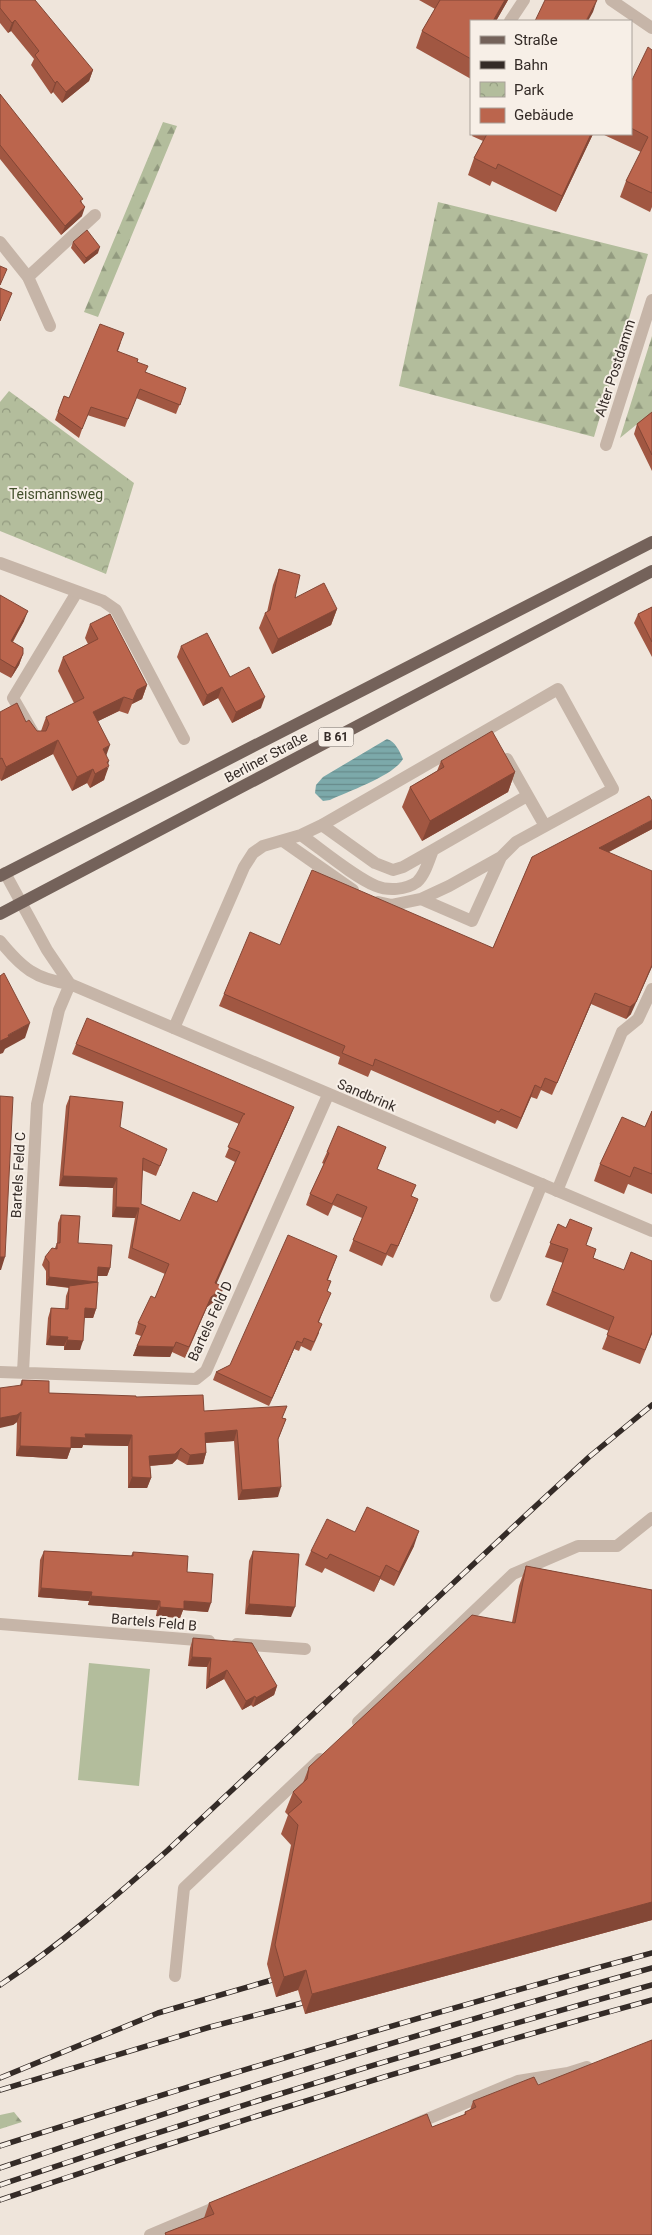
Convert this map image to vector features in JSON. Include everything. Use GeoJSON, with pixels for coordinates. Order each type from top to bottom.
{"type":"FeatureCollection","features":[{"type":"Feature","properties":{"kind":"main road","name":"Berliner Straße"},"geometry":{"type":"LineString","coordinates":[[2,874],[652,542]]}},
{"type":"Feature","properties":{"kind":"main road","name":"Berliner Straße"},"geometry":{"type":"LineString","coordinates":[[0,914],[652,571]]}},
{"type":"Feature","properties":{"kind":"street"},"geometry":{"type":"LineString","coordinates":[[511,20],[524,0]]}},
{"type":"Feature","properties":{"kind":"street"},"geometry":{"type":"LineString","coordinates":[[611,0],[652,28]]}},
{"type":"Feature","properties":{"kind":"street"},"geometry":{"type":"LineString","coordinates":[[28,277],[95,215]]}},
{"type":"Feature","properties":{"kind":"street"},"geometry":{"type":"LineString","coordinates":[[0,242],[28,277],[50,326]]}},
{"type":"Feature","properties":{"kind":"street","name":"Alter Postdamm"},"geometry":{"type":"LineString","coordinates":[[606,445],[652,300]]}},
{"type":"Feature","properties":{"kind":"street"},"geometry":{"type":"LineString","coordinates":[[0,563],[103,601],[116,610],[184,739]]}},
{"type":"Feature","properties":{"kind":"street"},"geometry":{"type":"LineString","coordinates":[[36,738],[13,698],[77,592]]}},
{"type":"Feature","properties":{"kind":"street"},"geometry":{"type":"LineString","coordinates":[[174,1028],[244,867],[253,853],[258,850],[283,841],[301,836],[494,737],[558,689],[613,789],[516,842],[501,857],[422,899],[392,905],[375,902],[344,886],[283,841]]}},
{"type":"Feature","properties":{"kind":"street"},"geometry":{"type":"LineString","coordinates":[[494,737],[545,826]]}},
{"type":"Feature","properties":{"kind":"street"},"geometry":{"type":"LineString","coordinates":[[322,825],[384,868],[393,870],[433,850],[527,796]]}},
{"type":"Feature","properties":{"kind":"street"},"geometry":{"type":"LineString","coordinates":[[301,836],[365,880],[386,888],[406,887],[417,882],[433,850]]}},
{"type":"Feature","properties":{"kind":"street"},"geometry":{"type":"LineString","coordinates":[[422,899],[472,921],[501,857]]}},
{"type":"Feature","properties":{"kind":"street"},"geometry":{"type":"LineString","coordinates":[[2,874],[47,950],[70,984]]}},
{"type":"Feature","properties":{"kind":"street","name":"Sandbrink"},"geometry":{"type":"LineString","coordinates":[[0,941],[20,965],[48,981],[70,984],[652,1231]]}},
{"type":"Feature","properties":{"kind":"street","name":"Bartels Feld C"},"geometry":{"type":"LineString","coordinates":[[22,1372],[37,1104],[59,1010],[70,984]]}},
{"type":"Feature","properties":{"kind":"street"},"geometry":{"type":"LineString","coordinates":[[557,1191],[622,1032],[638,1019],[652,989]]}},
{"type":"Feature","properties":{"kind":"street","name":"Bartels Feld D"},"geometry":{"type":"LineString","coordinates":[[0,1372],[196,1379],[206,1371],[328,1095]]}},
{"type":"Feature","properties":{"kind":"street"},"geometry":{"type":"LineString","coordinates":[[496,1296],[542,1184]]}},
{"type":"Feature","properties":{"kind":"street"},"geometry":{"type":"LineString","coordinates":[[348,1731],[512,1574],[578,1546],[617,1546],[652,1518]]}},
{"type":"Feature","properties":{"kind":"street","name":"Bartels Feld B"},"geometry":{"type":"LineString","coordinates":[[0,1624],[305,1650]]}},
{"type":"Feature","properties":{"kind":"street"},"geometry":{"type":"LineString","coordinates":[[175,1976],[184,1888],[327,1751]]}},
{"type":"Feature","properties":{"kind":"street"},"geometry":{"type":"LineString","coordinates":[[401,2130],[518,2082],[568,2073],[596,2065]]}},
{"type":"Feature","properties":{"kind":"street"},"geometry":{"type":"LineString","coordinates":[[150,2235],[230,2201]]}},
{"type":"Feature","properties":{"kind":"green space"},"geometry":{"type":"Polygon","coordinates":[[[163,122],[177,126],[98,317],[84,312],[163,122]]]}},
{"type":"Feature","properties":{"kind":"green space"},"geometry":{"type":"Polygon","coordinates":[[[438,202],[648,254],[594,437],[399,386],[438,202]]]}},
{"type":"Feature","properties":{"kind":"green space"},"geometry":{"type":"Polygon","coordinates":[[[652,336],[652,412],[620,438],[652,336]]]}},
{"type":"Feature","properties":{"kind":"green space","name":"Teismannsweg"},"geometry":{"type":"Polygon","coordinates":[[[9,391],[134,483],[106,574],[0,531],[0,402],[9,391]]]}},
{"type":"Feature","properties":{"kind":"green space"},"geometry":{"type":"Polygon","coordinates":[[[89,1663],[150,1669],[139,1786],[78,1780],[89,1663]]]}},
{"type":"Feature","properties":{"kind":"green space"},"geometry":{"type":"Polygon","coordinates":[[[14,2112],[22,2122],[0,2129],[0,2115],[14,2112]]]}},
{"type":"Feature","properties":{"kind":"water"},"geometry":{"type":"Polygon","coordinates":[[[387,739],[395,744],[403,759],[390,771],[330,800],[323,801],[315,793],[316,785],[323,777],[387,739]]]}},
{"type":"Feature","properties":{"kind":"building"},"geometry":{"type":"Polygon","coordinates":[[[0,0],[35,0],[93,70],[66,92],[57,81],[55,83],[35,55],[39,51],[15,20],[12,23],[0,8],[0,0]]]}},
{"type":"Feature","properties":{"kind":"building"},"geometry":{"type":"Polygon","coordinates":[[[440,0],[505,0],[494,20],[470,20],[470,58],[422,31],[440,0]]]}},
{"type":"Feature","properties":{"kind":"building"},"geometry":{"type":"Polygon","coordinates":[[[545,0],[597,0],[587,20],[535,20],[545,0]]]}},
{"type":"Feature","properties":{"kind":"building"},"geometry":{"type":"Polygon","coordinates":[[[648,47],[652,50],[652,193],[626,181],[648,137],[632,129],[632,80],[648,47]]]}},
{"type":"Feature","properties":{"kind":"building"},"geometry":{"type":"Polygon","coordinates":[[[0,94],[83,199],[80,201],[85,207],[65,226],[0,145],[0,94]]]}},
{"type":"Feature","properties":{"kind":"building"},"geometry":{"type":"Polygon","coordinates":[[[486,135],[591,135],[562,196],[498,164],[496,169],[474,158],[486,135]]]}},
{"type":"Feature","properties":{"kind":"building"},"geometry":{"type":"Polygon","coordinates":[[[87,230],[100,247],[86,258],[73,242],[87,230]]]}},
{"type":"Feature","properties":{"kind":"building"},"geometry":{"type":"Polygon","coordinates":[[[0,266],[7,269],[0,285],[0,266]]]}},
{"type":"Feature","properties":{"kind":"building"},"geometry":{"type":"Polygon","coordinates":[[[0,288],[12,293],[0,321],[0,288]]]}},
{"type":"Feature","properties":{"kind":"building"},"geometry":{"type":"Polygon","coordinates":[[[100,324],[124,333],[117,351],[138,359],[137,362],[148,366],[145,372],[186,388],[180,405],[140,389],[128,419],[91,407],[82,429],[58,412],[64,396],[69,398],[100,324]]]}},
{"type":"Feature","properties":{"kind":"building"},"geometry":{"type":"Polygon","coordinates":[[[652,412],[652,455],[637,424],[652,412]]]}},
{"type":"Feature","properties":{"kind":"building"},"geometry":{"type":"Polygon","coordinates":[[[279,569],[300,575],[295,598],[324,583],[337,609],[278,639],[265,613],[270,610],[279,569]]]}},
{"type":"Feature","properties":{"kind":"building"},"geometry":{"type":"Polygon","coordinates":[[[0,595],[28,611],[11,641],[23,648],[23,654],[15,668],[0,659],[0,595]]]}},
{"type":"Feature","properties":{"kind":"building"},"geometry":{"type":"Polygon","coordinates":[[[652,607],[652,642],[638,614],[652,607]]]}},
{"type":"Feature","properties":{"kind":"building"},"geometry":{"type":"Polygon","coordinates":[[[110,614],[147,685],[137,690],[133,700],[124,697],[93,712],[110,745],[103,749],[109,761],[107,762],[109,766],[95,774],[93,769],[77,777],[58,740],[6,767],[2,758],[0,759],[0,712],[17,703],[26,722],[29,720],[37,731],[46,731],[49,724],[46,717],[84,698],[63,657],[98,639],[90,624],[110,614]]]}},
{"type":"Feature","properties":{"kind":"building"},"geometry":{"type":"Polygon","coordinates":[[[207,633],[230,677],[249,667],[265,697],[236,712],[222,687],[207,695],[181,646],[207,633]]]}},
{"type":"Feature","properties":{"kind":"building"},"geometry":{"type":"Polygon","coordinates":[[[492,731],[515,772],[430,821],[410,787],[444,767],[441,761],[492,731]]]}},
{"type":"Feature","properties":{"kind":"building"},"geometry":{"type":"Polygon","coordinates":[[[649,796],[652,801],[652,820],[599,848],[652,871],[652,965],[636,1002],[630,1007],[595,993],[557,1083],[545,1078],[541,1088],[535,1085],[521,1118],[501,1109],[499,1112],[375,1059],[373,1066],[342,1053],[345,1046],[224,994],[250,932],[280,945],[312,870],[493,948],[532,857],[649,796]]]}},
{"type":"Feature","properties":{"kind":"building"},"geometry":{"type":"Polygon","coordinates":[[[4,973],[30,1023],[0,1041],[0,976],[4,973]]]}},
{"type":"Feature","properties":{"kind":"building"},"geometry":{"type":"Polygon","coordinates":[[[87,1018],[294,1107],[215,1283],[224,1287],[211,1297],[189,1347],[176,1342],[174,1347],[137,1346],[146,1326],[138,1323],[151,1296],[155,1298],[169,1264],[132,1248],[139,1208],[116,1207],[117,1178],[63,1176],[70,1096],[123,1102],[120,1127],[167,1149],[160,1166],[143,1158],[141,1204],[180,1221],[193,1192],[217,1202],[240,1152],[228,1147],[245,1114],[76,1044],[87,1018]]]}},
{"type":"Feature","properties":{"kind":"building"},"geometry":{"type":"Polygon","coordinates":[[[0,1096],[13,1097],[5,1257],[0,1257],[0,1096]]]}},
{"type":"Feature","properties":{"kind":"building"},"geometry":{"type":"Polygon","coordinates":[[[652,1111],[652,1174],[634,1167],[630,1177],[600,1164],[622,1117],[645,1127],[652,1111]]]}},
{"type":"Feature","properties":{"kind":"building"},"geometry":{"type":"Polygon","coordinates":[[[338,1126],[386,1147],[377,1169],[416,1185],[411,1196],[418,1199],[398,1246],[391,1244],[386,1254],[353,1240],[367,1207],[337,1194],[332,1204],[310,1194],[329,1153],[327,1152],[338,1126]]]}},
{"type":"Feature","properties":{"kind":"building"},"geometry":{"type":"Polygon","coordinates":[[[61,1215],[80,1216],[78,1243],[112,1245],[110,1268],[98,1267],[97,1282],[49,1277],[49,1262],[45,1257],[52,1248],[57,1249],[57,1243],[60,1243],[61,1215]]]}},
{"type":"Feature","properties":{"kind":"building"},"geometry":{"type":"Polygon","coordinates":[[[570,1219],[592,1228],[586,1245],[596,1249],[593,1258],[624,1270],[631,1252],[652,1261],[652,1332],[645,1350],[607,1335],[614,1317],[552,1291],[568,1249],[550,1243],[558,1224],[566,1228],[570,1219]]]}},
{"type":"Feature","properties":{"kind":"building"},"geometry":{"type":"Polygon","coordinates":[[[288,1235],[337,1256],[327,1280],[331,1281],[327,1291],[331,1293],[318,1322],[322,1324],[314,1342],[304,1338],[302,1343],[297,1341],[272,1398],[216,1372],[230,1365],[288,1235]]]}},
{"type":"Feature","properties":{"kind":"building"},"geometry":{"type":"Polygon","coordinates":[[[98,1282],[96,1309],[85,1308],[83,1341],[67,1340],[68,1337],[50,1336],[51,1308],[68,1309],[69,1286],[98,1282]]]}},
{"type":"Feature","properties":{"kind":"building"},"geometry":{"type":"Polygon","coordinates":[[[22,1380],[49,1381],[49,1393],[136,1397],[203,1395],[204,1411],[287,1406],[282,1418],[286,1419],[278,1439],[281,1487],[242,1490],[237,1430],[205,1433],[206,1453],[190,1455],[181,1448],[175,1454],[149,1456],[151,1478],[132,1477],[132,1435],[85,1434],[86,1438],[71,1437],[71,1448],[20,1446],[21,1412],[17,1415],[0,1418],[0,1388],[22,1385],[22,1380]]]}},
{"type":"Feature","properties":{"kind":"building"},"geometry":{"type":"Polygon","coordinates":[[[367,1507],[419,1531],[399,1572],[386,1565],[380,1577],[330,1554],[327,1559],[311,1551],[327,1519],[355,1532],[367,1507]]]}},
{"type":"Feature","properties":{"kind":"building"},"geometry":{"type":"Polygon","coordinates":[[[44,1551],[133,1556],[133,1552],[188,1556],[187,1572],[213,1574],[211,1603],[184,1601],[184,1609],[160,1607],[160,1601],[91,1596],[92,1592],[41,1588],[44,1551]]]}},
{"type":"Feature","properties":{"kind":"building"},"geometry":{"type":"Polygon","coordinates":[[[253,1551],[299,1554],[295,1607],[249,1604],[253,1551]]]}},
{"type":"Feature","properties":{"kind":"building"},"geometry":{"type":"Polygon","coordinates":[[[526,1566],[652,1590],[652,1902],[312,1994],[306,1970],[284,1977],[275,1945],[298,1825],[288,1814],[302,1802],[293,1792],[307,1779],[309,1767],[472,1615],[515,1623],[526,1566]]]}},
{"type":"Feature","properties":{"kind":"building"},"geometry":{"type":"Polygon","coordinates":[[[193,1638],[252,1643],[277,1686],[256,1698],[255,1696],[246,1701],[227,1670],[209,1680],[211,1658],[192,1657],[193,1638]]]}},
{"type":"Feature","properties":{"kind":"building"},"geometry":{"type":"Polygon","coordinates":[[[652,2040],[652,2234],[650,2235],[166,2235],[165,2233],[214,2214],[209,2203],[427,2114],[432,2127],[466,2114],[465,2112],[476,2107],[473,2101],[534,2077],[538,2085],[652,2040]]]}},
{"type":"Feature","properties":{"kind":"railway"},"geometry":{"type":"LineString","coordinates":[[0,1985],[65,1937],[168,1850],[589,1457],[652,1405]]}},
{"type":"Feature","properties":{"kind":"railway"},"geometry":{"type":"LineString","coordinates":[[0,2146],[325,2046],[488,1998],[652,1953]]}},
{"type":"Feature","properties":{"kind":"railway"},"geometry":{"type":"LineString","coordinates":[[0,2168],[325,2064],[652,1968]]}},
{"type":"Feature","properties":{"kind":"railway"},"geometry":{"type":"LineString","coordinates":[[0,2078],[158,2013],[272,1980]]}},
{"type":"Feature","properties":{"kind":"railway"},"geometry":{"type":"LineString","coordinates":[[0,2185],[324,2080],[652,1985]]}},
{"type":"Feature","properties":{"kind":"railway"},"geometry":{"type":"LineString","coordinates":[[0,2200],[324,2095],[652,2000]]}},
{"type":"Feature","properties":{"kind":"railway"},"geometry":{"type":"LineString","coordinates":[[0,2090],[210,2027],[302,2003]]}}]}
